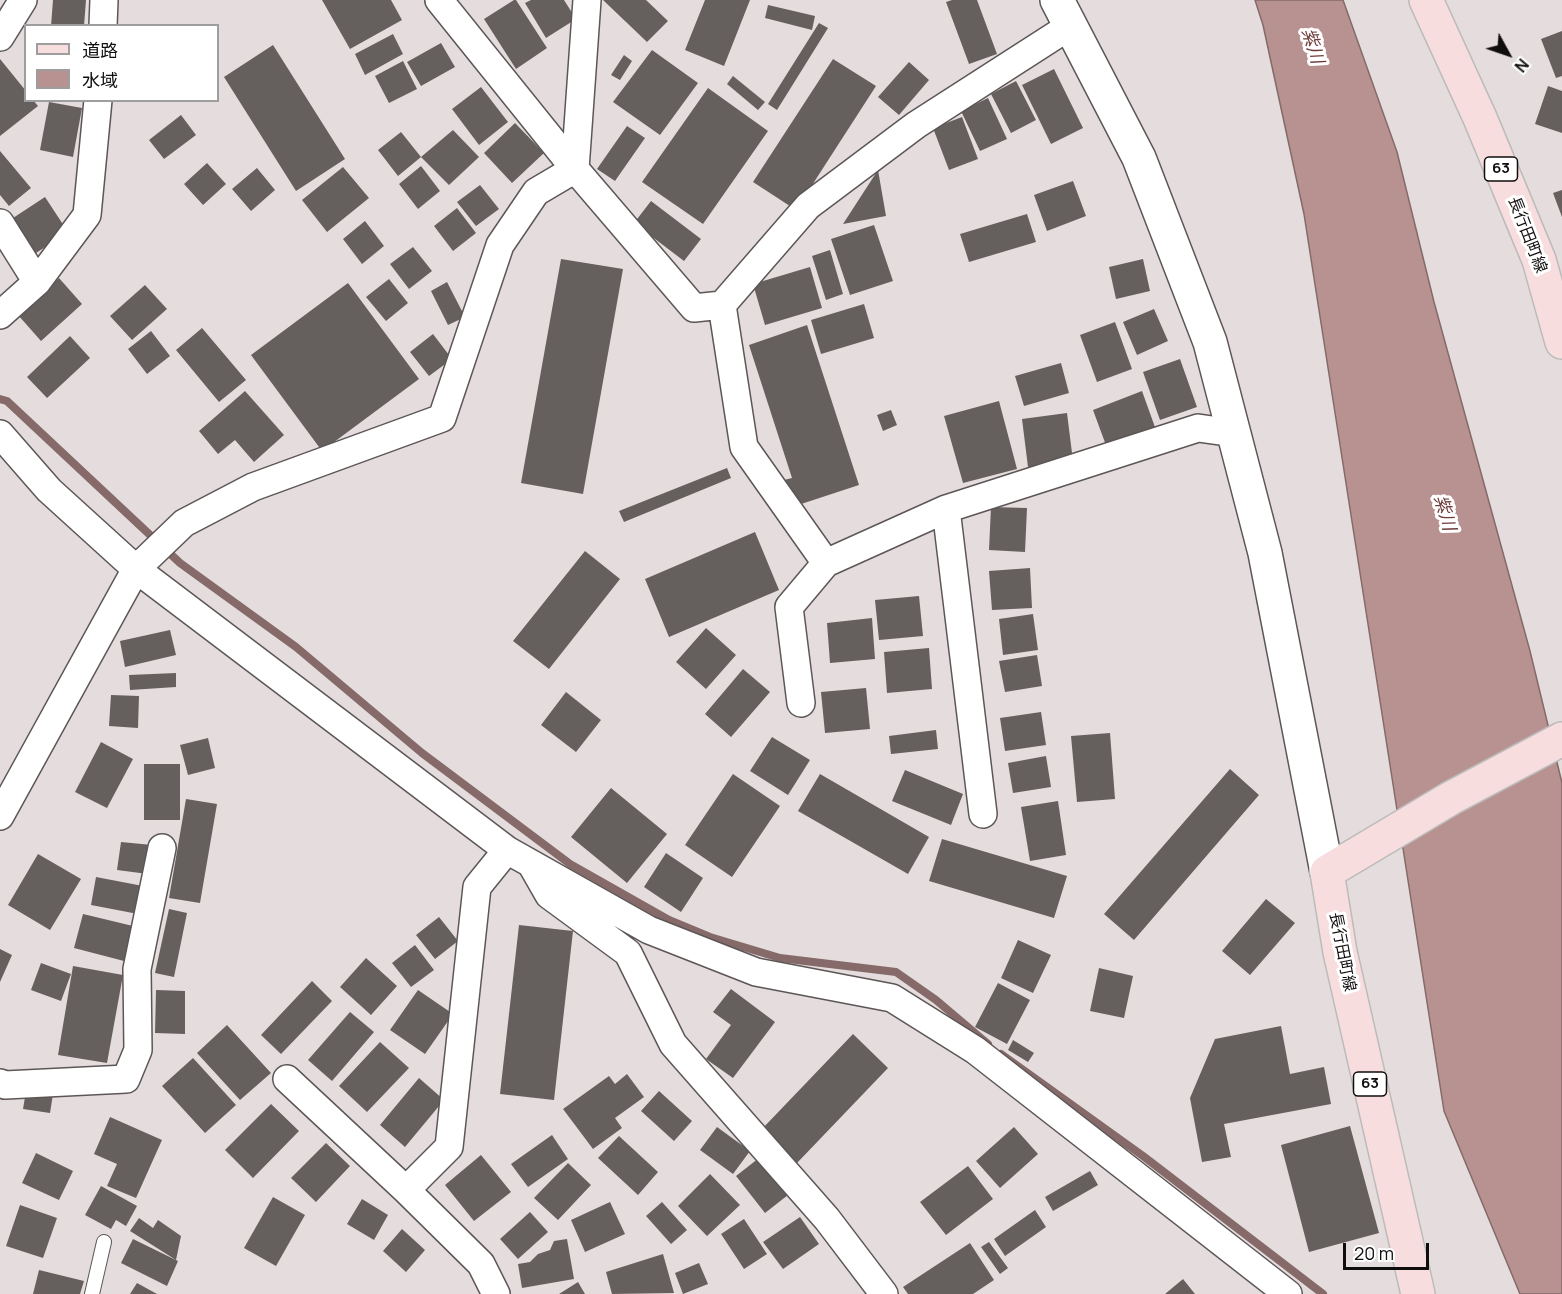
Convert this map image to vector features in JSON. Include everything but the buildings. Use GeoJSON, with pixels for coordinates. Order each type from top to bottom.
{"type":"FeatureCollection","features":[{"type":"Feature","properties":{"kind":"main road","name":"長行田町線"},"geometry":{"type":"LineString","coordinates":[[1426,0],[1480,118],[1539,260],[1562,342]]}},
{"type":"Feature","properties":{"kind":"main road"},"geometry":{"type":"LineString","coordinates":[[1340,864],[1451,798],[1562,739]]}},
{"type":"Feature","properties":{"kind":"main road","name":"長行田町線"},"geometry":{"type":"LineString","coordinates":[[1340,864],[1341,952],[1418,1294]]}},
{"type":"Feature","properties":{"kind":"street"},"geometry":{"type":"LineString","coordinates":[[0,37],[23,0]]}},
{"type":"Feature","properties":{"kind":"street"},"geometry":{"type":"LineString","coordinates":[[103,24],[104,0]]}},
{"type":"Feature","properties":{"kind":"street"},"geometry":{"type":"LineString","coordinates":[[439,0],[575,169],[694,308],[722,305],[808,206],[1063,13],[1139,158],[1210,342],[1265,554],[1340,864]]}},
{"type":"Feature","properties":{"kind":"street"},"geometry":{"type":"LineString","coordinates":[[575,169],[587,0]]}},
{"type":"Feature","properties":{"kind":"street"},"geometry":{"type":"LineString","coordinates":[[0,315],[36,282],[87,215],[98,102]]}},
{"type":"Feature","properties":{"kind":"street"},"geometry":{"type":"LineString","coordinates":[[0,816],[136,569],[184,524],[253,487],[442,418],[501,245],[536,192],[575,169]]}},
{"type":"Feature","properties":{"kind":"street"},"geometry":{"type":"LineString","coordinates":[[0,223],[36,282]]}},
{"type":"Feature","properties":{"kind":"street"},"geometry":{"type":"LineString","coordinates":[[722,305],[744,447],[826,563]]}},
{"type":"Feature","properties":{"kind":"street"},"geometry":{"type":"LineString","coordinates":[[801,703],[789,607],[826,563],[946,509],[1198,428],[1234,434]]}},
{"type":"Feature","properties":{"kind":"street"},"geometry":{"type":"LineString","coordinates":[[0,434],[49,490],[136,569],[507,850],[649,930],[756,972],[892,998],[975,1050],[1288,1294]]}},
{"type":"Feature","properties":{"kind":"street"},"geometry":{"type":"LineString","coordinates":[[946,509],[982,814]]}},
{"type":"Feature","properties":{"kind":"street"},"geometry":{"type":"LineString","coordinates":[[0,1083],[5,1085],[126,1079],[138,1050],[137,969],[162,848]]}},
{"type":"Feature","properties":{"kind":"street"},"geometry":{"type":"LineString","coordinates":[[406,1190],[449,1147],[477,887],[507,850]]}},
{"type":"Feature","properties":{"kind":"street"},"geometry":{"type":"LineString","coordinates":[[531,864],[549,895],[628,953],[673,1044],[827,1219],[884,1294]]}},
{"type":"Feature","properties":{"kind":"street"},"geometry":{"type":"LineString","coordinates":[[286,1079],[406,1190],[481,1264],[496,1294]]}},
{"type":"Feature","properties":{"kind":"lane"},"geometry":{"type":"LineString","coordinates":[[92,1294],[104,1242]]}},
{"type":"Feature","properties":{"kind":"water","name":"紫川"},"geometry":{"type":"Polygon","coordinates":[[[1255,0],[1343,0],[1397,152],[1434,302],[1530,651],[1562,783],[1562,1294],[1520,1294],[1444,1111],[1304,214],[1263,25],[1255,0]]]}},
{"type":"Feature","properties":{"kind":"waterway"},"geometry":{"type":"LineString","coordinates":[[0,399],[7,401],[180,563],[296,647],[422,753],[570,864],[669,920],[710,937],[780,958],[896,972],[936,1000],[988,1044]]}},
{"type":"Feature","properties":{"kind":"waterway"},"geometry":{"type":"LineString","coordinates":[[1001,1054],[1143,1156],[1323,1294]]}}]}
